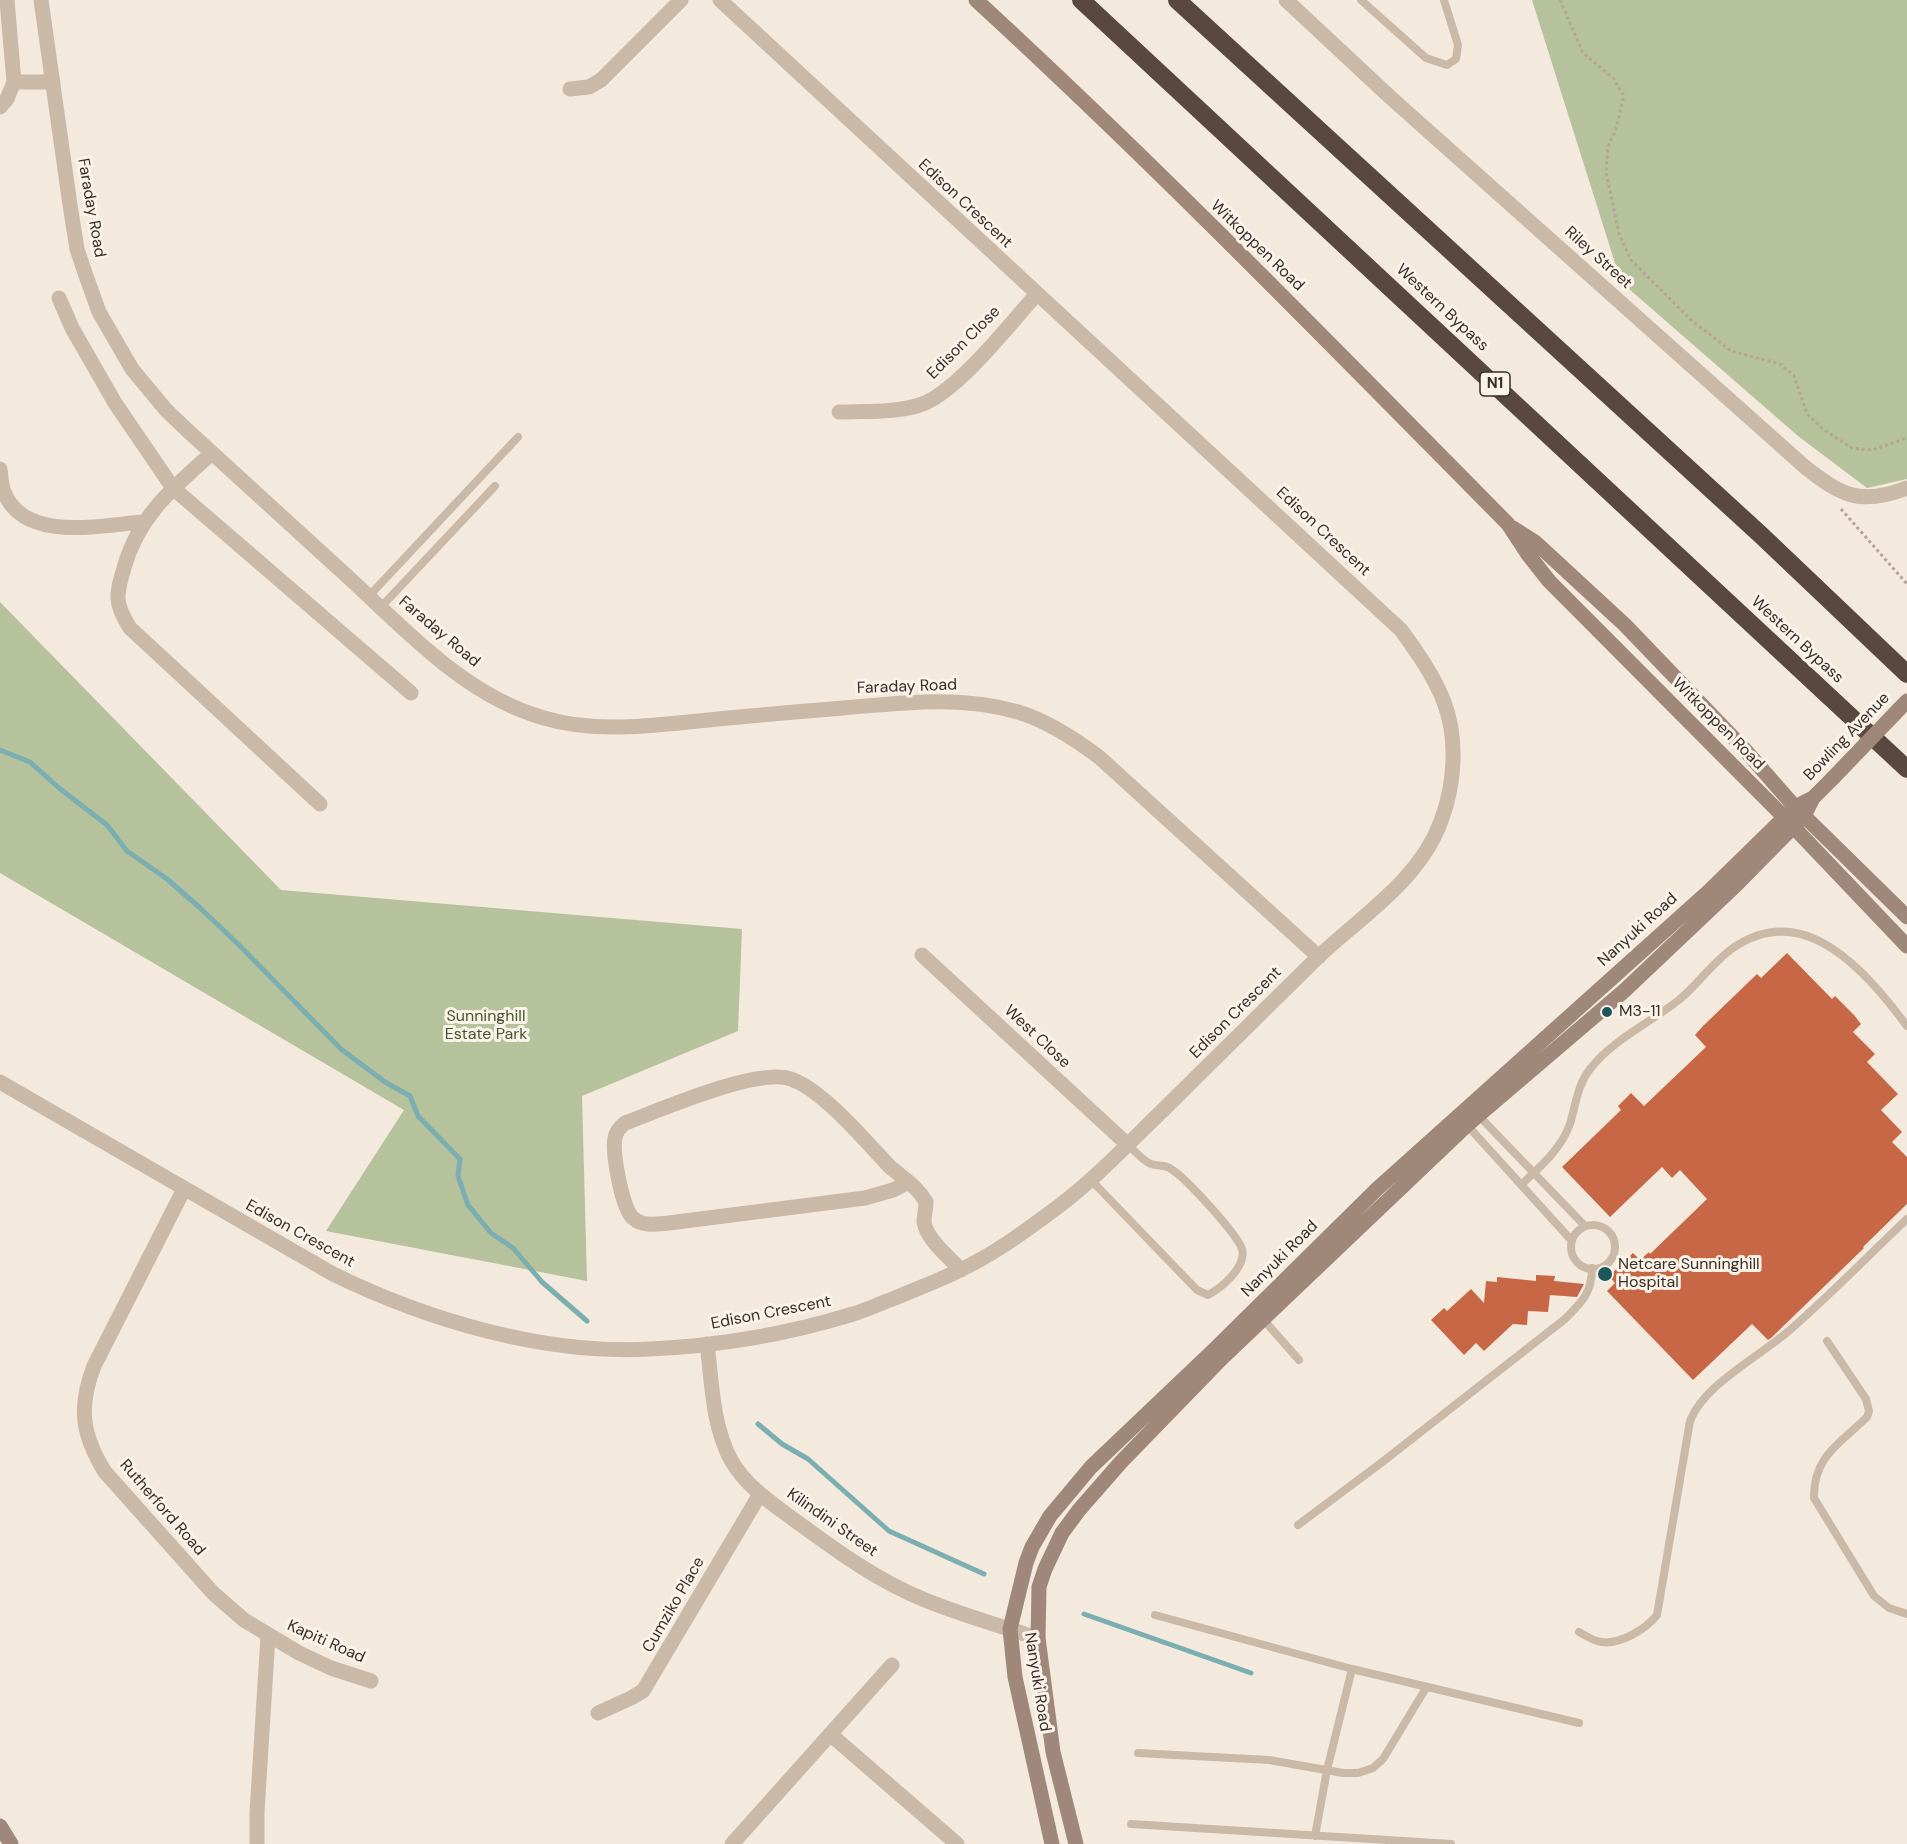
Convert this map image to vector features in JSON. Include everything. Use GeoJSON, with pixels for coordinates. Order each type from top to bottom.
{"type":"FeatureCollection","features":[{"type":"Feature","properties":{"kind":"highway","name":"Western Bypass"},"geometry":{"type":"LineString","coordinates":[[1081,0],[1907,769]]}},
{"type":"Feature","properties":{"kind":"highway"},"geometry":{"type":"LineString","coordinates":[[1177,0],[1762,536],[1907,674]]}},
{"type":"Feature","properties":{"kind":"main road","name":"Witkoppen Road"},"geometry":{"type":"LineString","coordinates":[[976,0],[1038,57],[1283,296],[1508,524],[1549,581],[1794,817],[1907,917]]}},
{"type":"Feature","properties":{"kind":"main road","name":"Witkoppen Road"},"geometry":{"type":"LineString","coordinates":[[1508,524],[1535,542],[1625,625],[1745,750],[1794,817],[1907,946]]}},
{"type":"Feature","properties":{"kind":"main road","name":"Bowling Avenue"},"geometry":{"type":"LineString","coordinates":[[1794,817],[1907,701]]}},
{"type":"Feature","properties":{"kind":"main road","name":"Nanyuki Road"},"geometry":{"type":"LineString","coordinates":[[1052,1844],[1015,1677],[1010,1629],[1032,1547],[1063,1498],[1092,1467],[1260,1315],[1468,1115],[1624,991],[1737,884],[1794,817]]}},
{"type":"Feature","properties":{"kind":"main road","name":"Nanyuki Road"},"geometry":{"type":"LineString","coordinates":[[1076,1844],[1053,1752],[1038,1638],[1039,1587],[1054,1549],[1074,1518],[1144,1437],[1222,1358],[1260,1315]]}},
{"type":"Feature","properties":{"kind":"main road"},"geometry":{"type":"LineString","coordinates":[[0,1826],[11,1844]]}},
{"type":"Feature","properties":{"kind":"street"},"geometry":{"type":"LineString","coordinates":[[0,107],[7,99],[14,82],[7,0]]}},
{"type":"Feature","properties":{"kind":"street","name":"Faraday Road"},"geometry":{"type":"LineString","coordinates":[[41,0],[77,249],[99,312],[132,369],[166,410],[462,678],[515,707],[542,718],[588,726],[655,725],[905,703],[984,704],[1020,713],[1075,740],[1099,757],[1319,957]]}},
{"type":"Feature","properties":{"kind":"street"},"geometry":{"type":"LineString","coordinates":[[570,89],[589,87],[601,80],[681,0]]}},
{"type":"Feature","properties":{"kind":"street","name":"Edison Crescent"},"geometry":{"type":"LineString","coordinates":[[0,1082],[333,1274],[364,1289],[433,1316],[531,1340],[578,1346],[647,1350],[707,1344],[803,1328],[857,1313],[960,1270],[1000,1248],[1059,1207],[1128,1145],[1319,957],[1378,904],[1414,868],[1432,842],[1449,792],[1454,760],[1445,703],[1419,654],[1395,624],[1036,295],[720,0]]}},
{"type":"Feature","properties":{"kind":"street","name":"Riley Street"},"geometry":{"type":"LineString","coordinates":[[1286,0],[1390,97],[1805,467],[1833,487],[1863,498],[1878,497],[1907,488]]}},
{"type":"Feature","properties":{"kind":"street"},"geometry":{"type":"LineString","coordinates":[[14,82],[53,82]]}},
{"type":"Feature","properties":{"kind":"street","name":"Edison Close"},"geometry":{"type":"LineString","coordinates":[[839,412],[905,408],[924,404],[943,392],[976,361],[1036,295]]}},
{"type":"Feature","properties":{"kind":"street"},"geometry":{"type":"LineString","coordinates":[[59,298],[76,336],[115,404],[173,488],[411,693]]}},
{"type":"Feature","properties":{"kind":"street"},"geometry":{"type":"LineString","coordinates":[[212,453],[173,488],[143,522],[127,556],[119,584],[117,600],[120,613],[130,628],[320,804]]}},
{"type":"Feature","properties":{"kind":"street"},"geometry":{"type":"LineString","coordinates":[[0,469],[4,491],[10,502],[17,511],[31,520],[61,528],[143,522]]}},
{"type":"Feature","properties":{"kind":"street","name":"West Close"},"geometry":{"type":"LineString","coordinates":[[922,956],[1128,1145]]}},
{"type":"Feature","properties":{"kind":"street"},"geometry":{"type":"LineString","coordinates":[[909,1182],[893,1190],[865,1198],[653,1225],[633,1219],[628,1212],[615,1158],[614,1138],[625,1123],[702,1094],[757,1078],[776,1076],[790,1078],[821,1096],[890,1167],[909,1182],[921,1195],[926,1202],[924,1220],[929,1234],[960,1270]]}},
{"type":"Feature","properties":{"kind":"street","name":"Rutherford Road"},"geometry":{"type":"LineString","coordinates":[[184,1189],[93,1365],[84,1404],[86,1430],[93,1451],[113,1481],[213,1593],[244,1620],[268,1636]]}},
{"type":"Feature","properties":{"kind":"street","name":"Kilindini Street"},"geometry":{"type":"LineString","coordinates":[[707,1344],[717,1419],[724,1445],[732,1462],[760,1494],[856,1563],[888,1582],[924,1600],[1038,1638]]}},
{"type":"Feature","properties":{"kind":"street","name":"Cumziko Place"},"geometry":{"type":"LineString","coordinates":[[598,1713],[632,1698],[643,1690],[760,1494]]}},
{"type":"Feature","properties":{"kind":"street"},"geometry":{"type":"LineString","coordinates":[[257,1844],[268,1636]]}},
{"type":"Feature","properties":{"kind":"street","name":"Kapiti Road"},"geometry":{"type":"LineString","coordinates":[[268,1636],[331,1668],[371,1681]]}},
{"type":"Feature","properties":{"kind":"street"},"geometry":{"type":"LineString","coordinates":[[732,1844],[892,1665]]}},
{"type":"Feature","properties":{"kind":"street"},"geometry":{"type":"LineString","coordinates":[[830,1734],[957,1844]]}},
{"type":"Feature","properties":{"kind":"lane"},"geometry":{"type":"LineString","coordinates":[[1362,0],[1426,58],[1447,65],[1456,59],[1459,49],[1444,0]]}},
{"type":"Feature","properties":{"kind":"lane"},"geometry":{"type":"LineString","coordinates":[[369,596],[518,437]]}},
{"type":"Feature","properties":{"kind":"lane"},"geometry":{"type":"LineString","coordinates":[[381,607],[495,486]]}},
{"type":"Feature","properties":{"kind":"lane"},"geometry":{"type":"LineString","coordinates":[[1522,1184],[1552,1155],[1562,1140],[1570,1124],[1578,1090],[1592,1067],[1605,1054],[1686,994],[1731,949],[1757,935],[1786,932],[1805,935],[1824,942],[1857,967],[1907,1026]]}},
{"type":"Feature","properties":{"kind":"lane"},"geometry":{"type":"LineString","coordinates":[[1468,1115],[1533,1174],[1585,1226]]}},
{"type":"Feature","properties":{"kind":"lane"},"geometry":{"type":"LineString","coordinates":[[1468,1115],[1522,1184],[1572,1241]]}},
{"type":"Feature","properties":{"kind":"lane"},"geometry":{"type":"LineString","coordinates":[[1090,1179],[1197,1290],[1208,1295],[1229,1280],[1241,1260],[1242,1250],[1234,1237],[1213,1211],[1172,1169],[1150,1163],[1128,1145]]}},
{"type":"Feature","properties":{"kind":"lane"},"geometry":{"type":"LineString","coordinates":[[1579,1632],[1598,1641],[1615,1641],[1638,1631],[1657,1615],[1690,1421],[1698,1407],[1735,1371],[1789,1330],[1907,1219]]}},
{"type":"Feature","properties":{"kind":"lane"},"geometry":{"type":"LineString","coordinates":[[1596,1225],[1606,1229],[1614,1243],[1611,1259],[1603,1266],[1592,1268],[1583,1266],[1576,1260],[1572,1251],[1572,1241],[1575,1234],[1585,1226],[1596,1225]]}},
{"type":"Feature","properties":{"kind":"lane"},"geometry":{"type":"LineString","coordinates":[[1298,1525],[1565,1319],[1578,1307],[1590,1290],[1592,1268]]}},
{"type":"Feature","properties":{"kind":"lane"},"geometry":{"type":"LineString","coordinates":[[1260,1315],[1299,1360]]}},
{"type":"Feature","properties":{"kind":"lane"},"geometry":{"type":"LineString","coordinates":[[1827,1341],[1866,1399],[1869,1411],[1867,1417],[1832,1449],[1823,1461],[1814,1485],[1814,1498],[1874,1596],[1889,1608],[1907,1614]]}},
{"type":"Feature","properties":{"kind":"lane"},"geometry":{"type":"LineString","coordinates":[[1155,1615],[1426,1688],[1579,1723]]}},
{"type":"Feature","properties":{"kind":"lane"},"geometry":{"type":"LineString","coordinates":[[1315,1836],[1327,1770],[1352,1669]]}},
{"type":"Feature","properties":{"kind":"lane"},"geometry":{"type":"LineString","coordinates":[[1138,1753],[1269,1760],[1358,1773],[1373,1768],[1383,1759],[1426,1688]]}},
{"type":"Feature","properties":{"kind":"lane"},"geometry":{"type":"LineString","coordinates":[[1131,1824],[1450,1844]]}},
{"type":"Feature","properties":{"kind":"path"},"geometry":{"type":"LineString","coordinates":[[1560,0],[1583,53],[1613,78],[1624,96],[1616,129],[1608,146],[1605,172],[1619,234],[1632,260],[1691,320],[1731,351],[1780,364],[1794,376],[1808,414],[1824,430],[1852,448],[1872,450],[1907,438]]}},
{"type":"Feature","properties":{"kind":"green space"},"geometry":{"type":"Polygon","coordinates":[[[1532,0],[1907,0],[1907,479],[1867,488],[1798,436],[1621,282],[1532,0]]]}},
{"type":"Feature","properties":{"kind":"green space","name":"Sunninghill Estate Park"},"geometry":{"type":"Polygon","coordinates":[[[0,602],[281,890],[742,929],[738,1031],[582,1096],[587,1281],[326,1231],[404,1110],[0,873],[0,602]]]}},
{"type":"Feature","properties":{"kind":"building"},"geometry":{"type":"Polygon","coordinates":[[[1787,953],[1832,999],[1835,996],[1854,1015],[1861,1024],[1853,1032],[1875,1054],[1867,1062],[1898,1094],[1881,1110],[1902,1132],[1892,1142],[1907,1157],[1907,1204],[1771,1338],[1768,1340],[1752,1324],[1693,1380],[1607,1291],[1615,1283],[1609,1276],[1633,1253],[1640,1260],[1649,1252],[1650,1254],[1707,1199],[1680,1170],[1672,1178],[1662,1167],[1610,1217],[1562,1167],[1621,1110],[1618,1106],[1631,1093],[1644,1106],[1706,1047],[1695,1035],[1703,1026],[1757,974],[1761,978],[1787,953]]]}},
{"type":"Feature","properties":{"kind":"building"},"geometry":{"type":"Polygon","coordinates":[[[1536,1275],[1555,1276],[1554,1281],[1584,1284],[1577,1297],[1550,1295],[1548,1312],[1528,1311],[1527,1325],[1513,1324],[1484,1351],[1476,1343],[1464,1355],[1431,1320],[1444,1308],[1447,1311],[1471,1289],[1484,1303],[1486,1281],[1497,1282],[1497,1277],[1536,1281],[1536,1275]]]}},
{"type":"Feature","properties":{"kind":"waterway"},"geometry":{"type":"LineString","coordinates":[[0,750],[30,762],[107,825],[127,851],[167,879],[199,907],[341,1049],[385,1082],[410,1096],[418,1116],[460,1159],[458,1176],[468,1205],[491,1233],[513,1248],[542,1282],[587,1321]]}},
{"type":"Feature","properties":{"kind":"waterway"},"geometry":{"type":"LineString","coordinates":[[758,1424],[782,1444],[808,1459],[889,1531],[984,1574]]}},
{"type":"Feature","properties":{"kind":"waterway"},"geometry":{"type":"LineString","coordinates":[[1084,1614],[1251,1673]]}},
{"type":"Feature","properties":{"kind":"place","name":"M3-11"},"geometry":{"type":"Point","coordinates":[1607,1012]}},
{"type":"Feature","properties":{"kind":"place","name":"Netcare Sunninghill Hospital"},"geometry":{"type":"Point","coordinates":[1605,1274]}}]}
